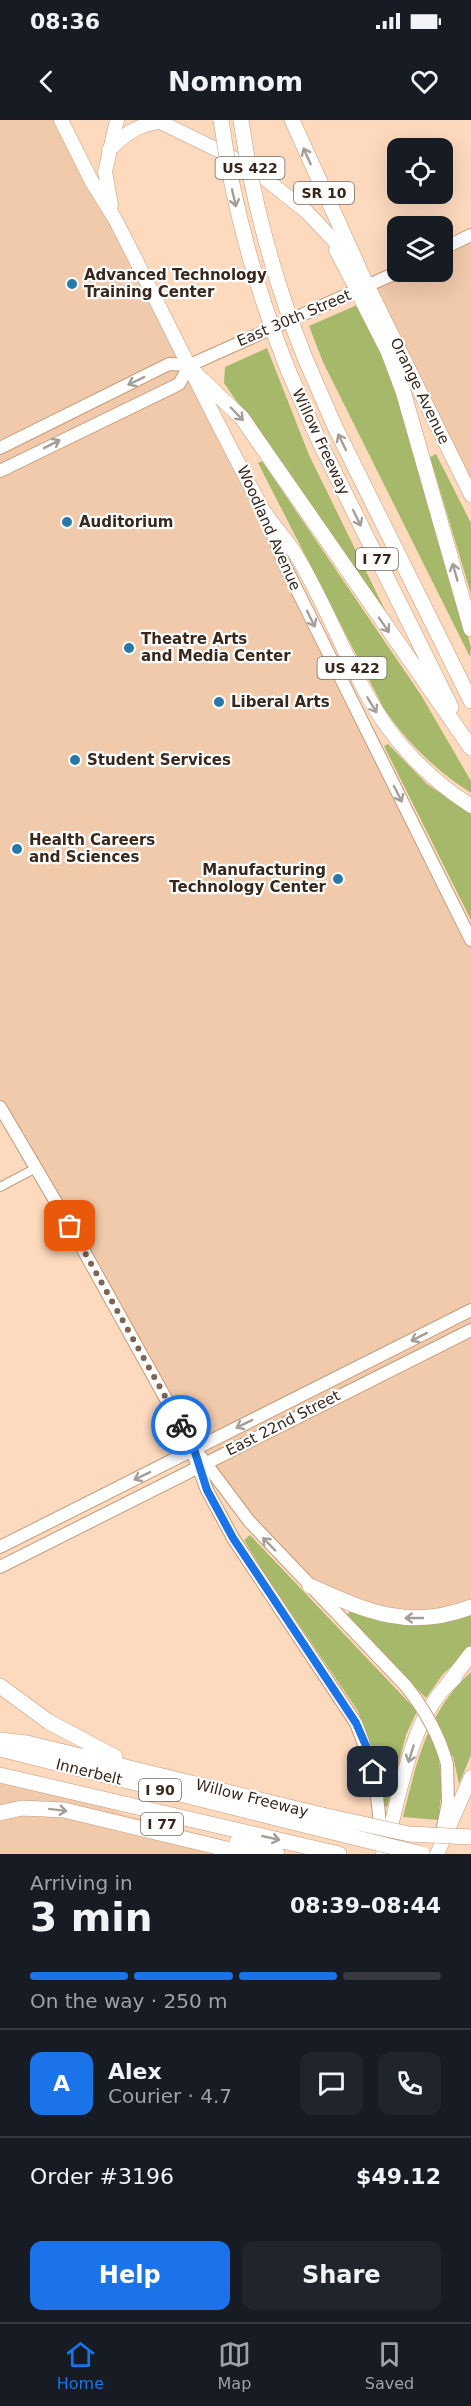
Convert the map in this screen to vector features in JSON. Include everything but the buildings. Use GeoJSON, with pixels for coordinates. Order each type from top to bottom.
{"type":"FeatureCollection","features":[{"type":"Feature","properties":{"kind":"highway","name":"Willow Freeway"},"geometry":{"type":"LineString","coordinates":[[221,120],[232,187],[250,261],[288,370],[326,453],[471,747]]}},
{"type":"Feature","properties":{"kind":"highway","name":"SR 10"},"geometry":{"type":"LineString","coordinates":[[292,120],[358,266]]}},
{"type":"Feature","properties":{"kind":"highway","name":"Willow Freeway"},"geometry":{"type":"LineString","coordinates":[[242,126],[262,229],[281,295],[305,358],[334,427],[471,701]]}},
{"type":"Feature","properties":{"kind":"highway"},"geometry":{"type":"LineString","coordinates":[[363,288],[403,391],[471,629]]}},
{"type":"Feature","properties":{"kind":"highway"},"geometry":{"type":"LineString","coordinates":[[193,369],[242,418],[471,747]]}},
{"type":"Feature","properties":{"kind":"highway"},"geometry":{"type":"LineString","coordinates":[[310,1586],[378,1615],[393,1617],[435,1617],[471,1607]]}},
{"type":"Feature","properties":{"kind":"highway"},"geometry":{"type":"LineString","coordinates":[[448,1684],[471,1654]]}},
{"type":"Feature","properties":{"kind":"highway"},"geometry":{"type":"LineString","coordinates":[[0,1686],[33,1712],[83,1742],[162,1775]]}},
{"type":"Feature","properties":{"kind":"highway","name":"Willow Freeway"},"geometry":{"type":"LineString","coordinates":[[0,1740],[27,1743],[162,1775],[321,1822],[402,1833],[471,1837]]}},
{"type":"Feature","properties":{"kind":"highway","name":"Innerbelt"},"geometry":{"type":"LineString","coordinates":[[0,1749],[321,1822],[432,1854]]}},
{"type":"Feature","properties":{"kind":"highway","name":"Innerbelt"},"geometry":{"type":"LineString","coordinates":[[0,1775],[339,1854]]}},
{"type":"Feature","properties":{"kind":"highway","name":"I 77"},"geometry":{"type":"LineString","coordinates":[[50,1787],[126,1815],[277,1854]]}},
{"type":"Feature","properties":{"kind":"highway"},"geometry":{"type":"LineString","coordinates":[[0,1813],[34,1808],[78,1813],[247,1854]]}},
{"type":"Feature","properties":{"kind":"main road","name":"Woodland Avenue"},"geometry":{"type":"LineString","coordinates":[[61,120],[193,369],[262,508]]}},
{"type":"Feature","properties":{"kind":"main road"},"geometry":{"type":"LineString","coordinates":[[115,219],[105,181],[109,150],[117,120]]}},
{"type":"Feature","properties":{"kind":"main road"},"geometry":{"type":"LineString","coordinates":[[109,150],[134,130],[158,121]]}},
{"type":"Feature","properties":{"kind":"main road","name":"US 422"},"geometry":{"type":"LineString","coordinates":[[158,121],[262,176],[307,212],[329,238],[358,266],[363,288]]}},
{"type":"Feature","properties":{"kind":"main road"},"geometry":{"type":"LineString","coordinates":[[329,238],[363,288]]}},
{"type":"Feature","properties":{"kind":"main road","name":"Orange Avenue"},"geometry":{"type":"LineString","coordinates":[[363,288],[471,495]]}},
{"type":"Feature","properties":{"kind":"main road","name":"US 422"},"geometry":{"type":"LineString","coordinates":[[262,508],[297,557],[358,681],[387,729],[424,772],[471,806]]}},
{"type":"Feature","properties":{"kind":"main road"},"geometry":{"type":"LineString","coordinates":[[383,1854],[416,1738],[435,1700],[448,1684],[471,1666]]}},
{"type":"Feature","properties":{"kind":"main road"},"geometry":{"type":"LineString","coordinates":[[432,1854],[471,1777]]}},
{"type":"Feature","properties":{"kind":"street"},"geometry":{"type":"LineString","coordinates":[[453,244],[471,235]]}},
{"type":"Feature","properties":{"kind":"street","name":"East 30th Street"},"geometry":{"type":"LineString","coordinates":[[0,471],[179,384],[193,369],[387,277]]}},
{"type":"Feature","properties":{"kind":"street","name":"East 30th Street"},"geometry":{"type":"LineString","coordinates":[[0,448],[169,364],[193,369]]}},
{"type":"Feature","properties":{"kind":"street","name":"Woodland Avenue"},"geometry":{"type":"LineString","coordinates":[[262,508],[285,566],[471,940]]}},
{"type":"Feature","properties":{"kind":"street"},"geometry":{"type":"LineString","coordinates":[[0,1107],[202,1464],[249,1521],[406,1686],[425,1711],[443,1746],[447,1764],[448,1803],[432,1854]]}},
{"type":"Feature","properties":{"kind":"street"},"geometry":{"type":"LineString","coordinates":[[0,1187],[36,1168]]}},
{"type":"Feature","properties":{"kind":"street","name":"East 22nd Street"},"geometry":{"type":"LineString","coordinates":[[0,1547],[471,1310]]}},
{"type":"Feature","properties":{"kind":"street","name":"East 22nd Street"},"geometry":{"type":"LineString","coordinates":[[0,1567],[471,1330]]}},
{"type":"Feature","properties":{"kind":"street"},"geometry":{"type":"LineString","coordinates":[[202,1464],[207,1490],[233,1538],[356,1723],[370,1755],[376,1789],[380,1817],[378,1854]]}},
{"type":"Feature","properties":{"kind":"shaded area"},"geometry":{"type":"Polygon","coordinates":[[[0,120],[61,120],[115,219],[471,940],[471,1607],[423,1618],[310,1586],[206,1463],[0,1107],[0,120]]]}},
{"type":"Feature","properties":{"kind":"shaded area"},"geometry":{"type":"Polygon","coordinates":[[[471,235],[471,495],[368,286],[387,276],[387,282],[453,282],[453,244],[471,235]]]}},
{"type":"Feature","properties":{"kind":"shaded area"},"geometry":{"type":"Polygon","coordinates":[[[0,1775],[50,1787],[126,1815],[277,1854],[0,1854],[0,1775]]]}},
{"type":"Feature","properties":{"kind":"green space"},"geometry":{"type":"Polygon","coordinates":[[[357,305],[391,368],[471,647],[470,657],[323,362],[309,326],[357,305]]]}},
{"type":"Feature","properties":{"kind":"green space"},"geometry":{"type":"Polygon","coordinates":[[[267,348],[309,455],[386,612],[383,614],[224,383],[225,367],[267,348]]]}},
{"type":"Feature","properties":{"kind":"green space"},"geometry":{"type":"Polygon","coordinates":[[[436,454],[471,523],[471,594],[430,457],[436,454]]]}},
{"type":"Feature","properties":{"kind":"green space"},"geometry":{"type":"Polygon","coordinates":[[[262,461],[421,695],[471,781],[471,793],[423,756],[384,709],[258,463],[262,461]]]}},
{"type":"Feature","properties":{"kind":"green space"},"geometry":{"type":"Polygon","coordinates":[[[388,744],[427,784],[471,814],[471,920],[384,746],[388,744]]]}},
{"type":"Feature","properties":{"kind":"green space"},"geometry":{"type":"Polygon","coordinates":[[[250,1535],[417,1711],[406,1735],[387,1807],[383,1806],[380,1770],[358,1711],[266,1576],[244,1540],[250,1535]]]}},
{"type":"Feature","properties":{"kind":"green space"},"geometry":{"type":"Polygon","coordinates":[[[351,1611],[471,1612],[471,1649],[443,1674],[426,1698],[345,1616],[351,1611]]]}},
{"type":"Feature","properties":{"kind":"green space"},"geometry":{"type":"Polygon","coordinates":[[[471,1672],[471,1755],[459,1784],[453,1756],[439,1760],[442,1789],[438,1820],[403,1817],[419,1758],[434,1721],[456,1687],[471,1672]]]}},
{"type":"Feature","properties":{"kind":"way so far"},"geometry":{"type":"LineString","coordinates":[[70,1226],[181,1425]]}},
{"type":"Feature","properties":{"kind":"place","name":"Advanced Technology Training Center"},"geometry":{"type":"Point","coordinates":[72,284]}},
{"type":"Feature","properties":{"kind":"place","name":"Auditorium"},"geometry":{"type":"Point","coordinates":[67,522]}},
{"type":"Feature","properties":{"kind":"place","name":"Theatre Arts and Media Center"},"geometry":{"type":"Point","coordinates":[129,648]}},
{"type":"Feature","properties":{"kind":"place","name":"Liberal Arts"},"geometry":{"type":"Point","coordinates":[219,702]}},
{"type":"Feature","properties":{"kind":"place","name":"Student Services"},"geometry":{"type":"Point","coordinates":[75,760]}},
{"type":"Feature","properties":{"kind":"place","name":"Health Careers and Sciences"},"geometry":{"type":"Point","coordinates":[17,849]}},
{"type":"Feature","properties":{"kind":"place","name":"Manufacturing Technology Center"},"geometry":{"type":"Point","coordinates":[338,879]}},
{"type":"Feature","properties":{"kind":"route"},"geometry":{"type":"LineString","coordinates":[[181,1425],[194,1449],[207,1490],[233,1538],[356,1723],[370,1755],[373,1772]]}}]}
